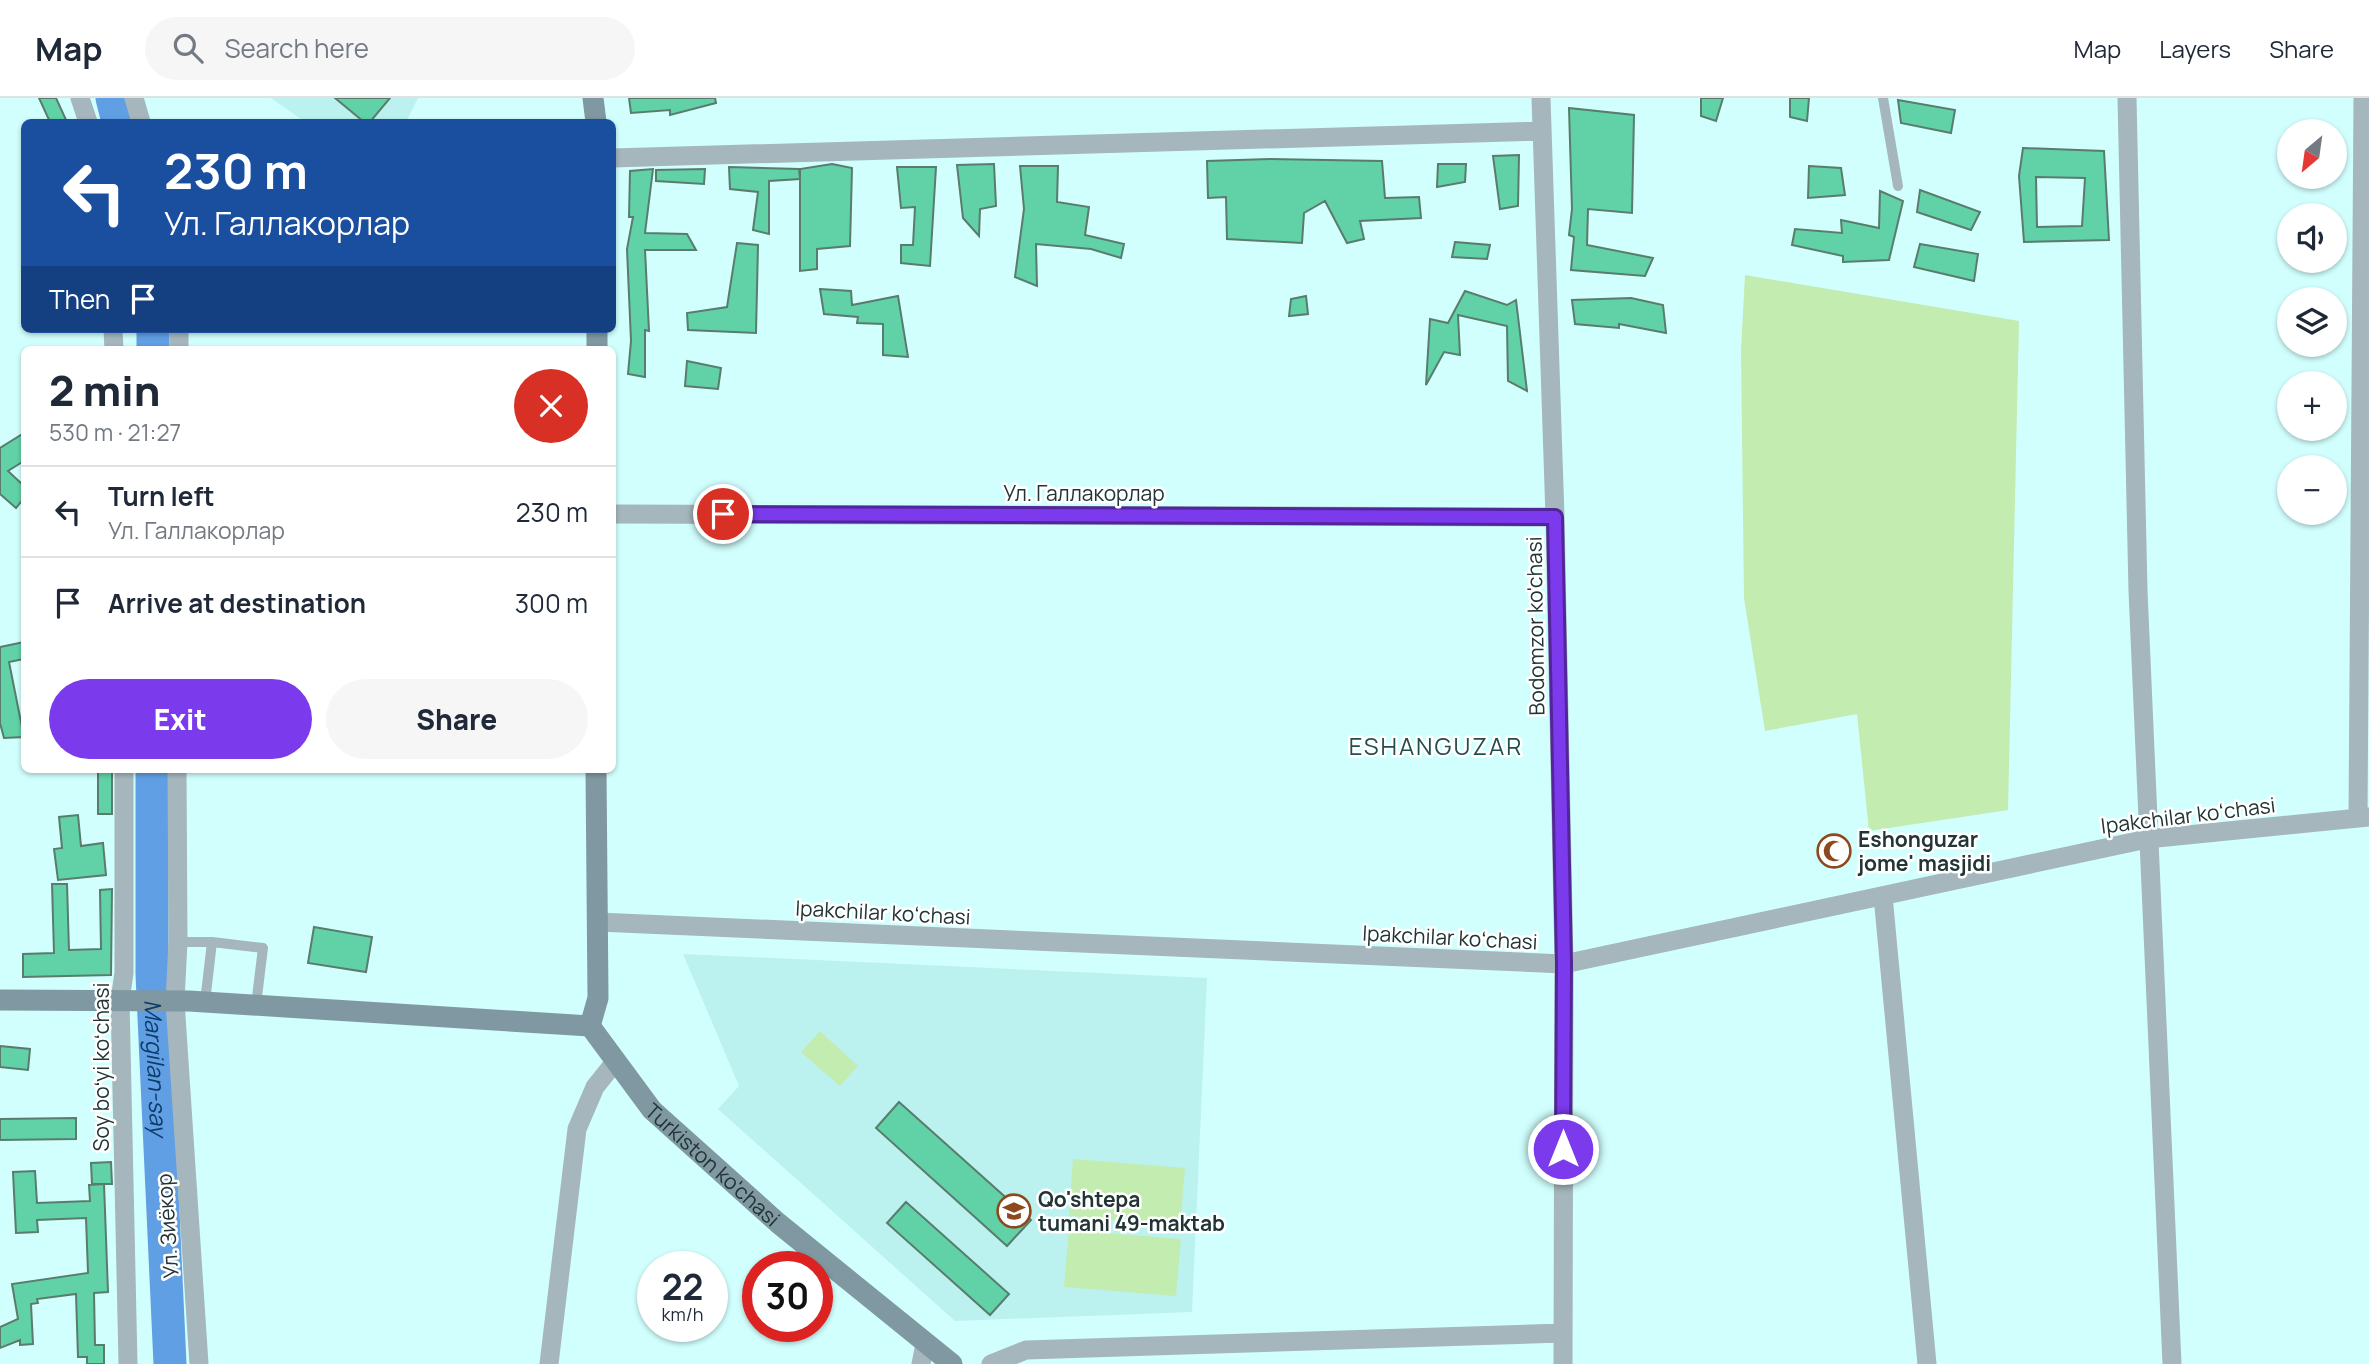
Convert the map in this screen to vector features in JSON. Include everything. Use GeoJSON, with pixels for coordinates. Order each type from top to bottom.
{"type":"FeatureCollection","features":[{"type":"Feature","properties":{"kind":"street"},"geometry":{"type":"LineString","coordinates":[[80,98],[88,119]]}},
{"type":"Feature","properties":{"kind":"street"},"geometry":{"type":"LineString","coordinates":[[134,98],[140,119]]}},
{"type":"Feature","properties":{"kind":"street"},"geometry":{"type":"LineString","coordinates":[[593,98],[596,119]]}},
{"type":"Feature","properties":{"kind":"street","name":"Bodomzor ko'chasi"},"geometry":{"type":"LineString","coordinates":[[1541,98],[1555,517],[1564,964],[1563,1364]]}},
{"type":"Feature","properties":{"kind":"street"},"geometry":{"type":"LineString","coordinates":[[2127,98],[2138,591],[2172,1364]]}},
{"type":"Feature","properties":{"kind":"street"},"geometry":{"type":"LineString","coordinates":[[2363,98],[2364,817]]}},
{"type":"Feature","properties":{"kind":"street"},"geometry":{"type":"LineString","coordinates":[[616,158],[1542,131]]}},
{"type":"Feature","properties":{"kind":"street","name":"Ул. Галлакорлар"},"geometry":{"type":"LineString","coordinates":[[616,514],[1555,517]]}},
{"type":"Feature","properties":{"kind":"street","name":"Soy boʻyi koʻchasi"},"geometry":{"type":"LineString","coordinates":[[124,773],[124,973],[120,1000],[128,1364]]}},
{"type":"Feature","properties":{"kind":"street","name":"Ул. Зиёкор"},"geometry":{"type":"LineString","coordinates":[[177,773],[178,942],[190,1001],[199,1364]]}},
{"type":"Feature","properties":{"kind":"street"},"geometry":{"type":"LineString","coordinates":[[0,1000],[190,1001],[590,1026],[598,999],[597,773]]}},
{"type":"Feature","properties":{"kind":"street","name":"Ipakchilar koʻchasi"},"geometry":{"type":"LineString","coordinates":[[598,922],[1564,964],[2147,839],[2364,817]]}},
{"type":"Feature","properties":{"kind":"street"},"geometry":{"type":"LineString","coordinates":[[1883,896],[1927,1364]]}},
{"type":"Feature","properties":{"kind":"street","name":"Turkiston ko'chasi"},"geometry":{"type":"LineString","coordinates":[[590,1026],[652,1110],[923,1354],[951,1364]]}},
{"type":"Feature","properties":{"kind":"street"},"geometry":{"type":"LineString","coordinates":[[550,1364],[577,1129],[595,1087],[615,1062]]}},
{"type":"Feature","properties":{"kind":"street"},"geometry":{"type":"LineString","coordinates":[[991,1364],[1026,1350],[1562,1333]]}},
{"type":"Feature","properties":{"kind":"lane"},"geometry":{"type":"LineString","coordinates":[[1883,98],[1898,186]]}},
{"type":"Feature","properties":{"kind":"lane"},"geometry":{"type":"LineString","coordinates":[[178,942],[212,942],[263,948],[256,1005]]}},
{"type":"Feature","properties":{"kind":"lane"},"geometry":{"type":"LineString","coordinates":[[190,1001],[212,942]]}},
{"type":"Feature","properties":{"kind":"shaded area"},"geometry":{"type":"Polygon","coordinates":[[[271,98],[418,98],[408,119],[301,119],[271,98]]]}},
{"type":"Feature","properties":{"kind":"shaded area","name":"Qo'shtepa tumani 49-maktab"},"geometry":{"type":"Polygon","coordinates":[[[683,954],[1207,978],[1192,1312],[955,1321],[718,1109],[739,1086],[683,954]]]}},
{"type":"Feature","properties":{"kind":"green space"},"geometry":{"type":"Polygon","coordinates":[[[1745,275],[2019,321],[2008,810],[1869,831],[1857,714],[1765,731],[1744,598],[1741,350],[1745,275]]]}},
{"type":"Feature","properties":{"kind":"green space"},"geometry":{"type":"Polygon","coordinates":[[[820,1031],[858,1066],[840,1086],[801,1052],[820,1031]]]}},
{"type":"Feature","properties":{"kind":"green space"},"geometry":{"type":"Polygon","coordinates":[[[1073,1159],[1185,1168],[1180,1225],[1069,1216],[1073,1159]]]}},
{"type":"Feature","properties":{"kind":"green space"},"geometry":{"type":"Polygon","coordinates":[[[1069,1230],[1181,1239],[1176,1296],[1064,1287],[1069,1230]]]}},
{"type":"Feature","properties":{"kind":"building"},"geometry":{"type":"Polygon","coordinates":[[[39,98],[56,98],[66,119],[49,119],[39,98]]]}},
{"type":"Feature","properties":{"kind":"building"},"geometry":{"type":"Polygon","coordinates":[[[335,98],[390,98],[372,119],[360,119],[335,98]]]}},
{"type":"Feature","properties":{"kind":"building"},"geometry":{"type":"Polygon","coordinates":[[[629,98],[715,98],[716,103],[670,115],[670,110],[631,113],[629,98]]]}},
{"type":"Feature","properties":{"kind":"building"},"geometry":{"type":"Polygon","coordinates":[[[1701,98],[1723,98],[1716,121],[1701,116],[1701,98]]]}},
{"type":"Feature","properties":{"kind":"building"},"geometry":{"type":"Polygon","coordinates":[[[1790,98],[1809,98],[1807,121],[1790,117],[1790,98]]]}},
{"type":"Feature","properties":{"kind":"building"},"geometry":{"type":"Polygon","coordinates":[[[1898,100],[1955,110],[1951,133],[1901,123],[1898,100]]]}},
{"type":"Feature","properties":{"kind":"building"},"geometry":{"type":"Polygon","coordinates":[[[1569,108],[1634,115],[1632,213],[1588,209],[1587,245],[1653,258],[1645,276],[1571,270],[1574,237],[1569,235],[1572,209],[1569,108]]]}},
{"type":"Feature","properties":{"kind":"building"},"geometry":{"type":"Polygon","coordinates":[[[2023,148],[2104,151],[2109,240],[2024,242],[2019,176],[2023,148]],[[2036,177],[2037,227],[2082,226],[2085,178],[2036,177]]]}},
{"type":"Feature","properties":{"kind":"building"},"geometry":{"type":"Polygon","coordinates":[[[1519,155],[1518,206],[1500,209],[1493,156],[1519,155]]]}},
{"type":"Feature","properties":{"kind":"building"},"geometry":{"type":"Polygon","coordinates":[[[1207,161],[1382,161],[1385,198],[1419,197],[1421,218],[1360,221],[1364,239],[1347,243],[1325,201],[1304,213],[1302,243],[1227,239],[1226,197],[1208,198],[1207,161]]]}},
{"type":"Feature","properties":{"kind":"building"},"geometry":{"type":"Polygon","coordinates":[[[832,164],[852,168],[850,246],[817,249],[817,269],[800,271],[800,169],[832,164]]]}},
{"type":"Feature","properties":{"kind":"building"},"geometry":{"type":"Polygon","coordinates":[[[994,164],[996,206],[980,209],[979,236],[963,218],[957,165],[994,164]]]}},
{"type":"Feature","properties":{"kind":"building"},"geometry":{"type":"Polygon","coordinates":[[[1438,164],[1466,164],[1465,182],[1437,187],[1438,164]]]}},
{"type":"Feature","properties":{"kind":"building"},"geometry":{"type":"Polygon","coordinates":[[[1020,166],[1058,166],[1057,202],[1089,207],[1085,235],[1124,244],[1121,258],[1091,249],[1036,244],[1037,286],[1015,277],[1024,209],[1020,166]]]}},
{"type":"Feature","properties":{"kind":"building"},"geometry":{"type":"Polygon","coordinates":[[[1809,166],[1841,168],[1845,195],[1808,198],[1809,166]]]}},
{"type":"Feature","properties":{"kind":"building"},"geometry":{"type":"Polygon","coordinates":[[[729,167],[799,169],[800,179],[769,181],[769,234],[753,230],[758,192],[730,189],[729,167]]]}},
{"type":"Feature","properties":{"kind":"building"},"geometry":{"type":"Polygon","coordinates":[[[897,167],[936,167],[930,266],[901,263],[901,245],[913,245],[915,207],[901,208],[897,167]]]}},
{"type":"Feature","properties":{"kind":"building"},"geometry":{"type":"Polygon","coordinates":[[[653,169],[645,233],[687,234],[696,250],[645,250],[649,331],[645,330],[645,377],[628,374],[631,341],[627,249],[633,217],[629,217],[630,171],[653,169]]]}},
{"type":"Feature","properties":{"kind":"building"},"geometry":{"type":"Polygon","coordinates":[[[705,169],[704,184],[656,181],[656,170],[705,169]]]}},
{"type":"Feature","properties":{"kind":"building"},"geometry":{"type":"Polygon","coordinates":[[[1920,190],[1980,212],[1971,230],[1917,212],[1920,190]]]}},
{"type":"Feature","properties":{"kind":"building"},"geometry":{"type":"Polygon","coordinates":[[[1880,191],[1903,201],[1889,260],[1843,262],[1843,256],[1792,245],[1795,229],[1842,233],[1841,220],[1879,228],[1880,191]]]}},
{"type":"Feature","properties":{"kind":"building"},"geometry":{"type":"Polygon","coordinates":[[[1455,242],[1490,245],[1487,259],[1452,257],[1455,242]]]}},
{"type":"Feature","properties":{"kind":"building"},"geometry":{"type":"Polygon","coordinates":[[[737,243],[758,245],[756,333],[688,330],[687,313],[727,307],[737,243]]]}},
{"type":"Feature","properties":{"kind":"building"},"geometry":{"type":"Polygon","coordinates":[[[1920,244],[1978,254],[1974,281],[1914,267],[1920,244]]]}},
{"type":"Feature","properties":{"kind":"building"},"geometry":{"type":"Polygon","coordinates":[[[820,289],[851,291],[852,305],[898,296],[908,357],[883,355],[883,324],[857,323],[858,317],[824,314],[820,289]]]}},
{"type":"Feature","properties":{"kind":"building"},"geometry":{"type":"Polygon","coordinates":[[[1465,291],[1507,305],[1516,300],[1527,391],[1508,381],[1507,326],[1458,315],[1460,355],[1444,352],[1426,385],[1430,319],[1448,323],[1465,291]]]}},
{"type":"Feature","properties":{"kind":"building"},"geometry":{"type":"Polygon","coordinates":[[[1306,296],[1308,314],[1289,316],[1291,299],[1306,296]]]}},
{"type":"Feature","properties":{"kind":"building"},"geometry":{"type":"Polygon","coordinates":[[[1631,298],[1663,305],[1666,333],[1619,324],[1619,328],[1575,324],[1572,300],[1631,298]]]}},
{"type":"Feature","properties":{"kind":"building"},"geometry":{"type":"Polygon","coordinates":[[[687,361],[721,368],[718,389],[685,386],[687,361]]]}},
{"type":"Feature","properties":{"kind":"building"},"geometry":{"type":"Polygon","coordinates":[[[21,435],[21,463],[8,471],[21,483],[21,502],[16,508],[0,494],[0,448],[21,435]]]}},
{"type":"Feature","properties":{"kind":"building"},"geometry":{"type":"Polygon","coordinates":[[[21,643],[21,660],[9,662],[21,722],[21,737],[4,738],[0,723],[0,647],[21,643]]]}},
{"type":"Feature","properties":{"kind":"building"},"geometry":{"type":"Polygon","coordinates":[[[98,773],[112,773],[112,814],[98,814],[98,773]]]}},
{"type":"Feature","properties":{"kind":"building"},"geometry":{"type":"Polygon","coordinates":[[[78,815],[81,846],[103,843],[106,875],[58,880],[54,849],[62,848],[59,817],[78,815]]]}},
{"type":"Feature","properties":{"kind":"building"},"geometry":{"type":"Polygon","coordinates":[[[52,884],[67,884],[69,950],[101,949],[100,890],[112,889],[111,975],[23,977],[23,954],[54,953],[52,884]]]}},
{"type":"Feature","properties":{"kind":"building"},"geometry":{"type":"Polygon","coordinates":[[[314,927],[372,937],[366,972],[308,963],[314,927]]]}},
{"type":"Feature","properties":{"kind":"building"},"geometry":{"type":"Polygon","coordinates":[[[0,1046],[30,1049],[28,1070],[0,1067],[0,1046]]]}},
{"type":"Feature","properties":{"kind":"building"},"geometry":{"type":"Polygon","coordinates":[[[899,1102],[1031,1220],[1007,1246],[876,1128],[899,1102]]]}},
{"type":"Feature","properties":{"kind":"building"},"geometry":{"type":"Polygon","coordinates":[[[76,1118],[76,1139],[0,1140],[0,1119],[76,1118]]]}},
{"type":"Feature","properties":{"kind":"building"},"geometry":{"type":"Polygon","coordinates":[[[111,1162],[112,1184],[92,1184],[91,1163],[111,1162]]]}},
{"type":"Feature","properties":{"kind":"building"},"geometry":{"type":"Polygon","coordinates":[[[35,1171],[37,1203],[90,1201],[89,1185],[104,1184],[108,1292],[94,1293],[95,1345],[104,1345],[104,1364],[87,1364],[87,1357],[78,1357],[76,1294],[37,1299],[38,1303],[31,1304],[33,1344],[20,1345],[20,1340],[0,1348],[0,1327],[18,1319],[12,1284],[88,1273],[86,1218],[37,1220],[38,1232],[16,1233],[13,1172],[35,1171]]]}},
{"type":"Feature","properties":{"kind":"building"},"geometry":{"type":"Polygon","coordinates":[[[906,1202],[1009,1294],[990,1315],[887,1223],[906,1202]]]}},
{"type":"Feature","properties":{"kind":"waterway","name":"Margilan-say"},"geometry":{"type":"LineString","coordinates":[[112,98],[117,119]]}},
{"type":"Feature","properties":{"kind":"waterway","name":"Margilan-say"},"geometry":{"type":"LineString","coordinates":[[153,333],[153,346]]}},
{"type":"Feature","properties":{"kind":"waterway","name":"Margilan-say"},"geometry":{"type":"LineString","coordinates":[[152,773],[152,974],[170,1364]]}},
{"type":"Feature","properties":{"kind":"place","name":"Eshonguzar jome' masjidi"},"geometry":{"type":"Point","coordinates":[1834,851]}},
{"type":"Feature","properties":{"kind":"place","name":"Qo'shtepa tumani 49-maktab"},"geometry":{"type":"Point","coordinates":[1014,1211]}},
{"type":"Feature","properties":{"kind":"district","name":"ESHANGUZAR"},"geometry":{"type":"Point","coordinates":[1436,745]}},
{"type":"Feature","properties":{"kind":"route"},"geometry":{"type":"LineString","coordinates":[[723,514],[1555,517],[1564,964],[1563,1149]]}}]}
